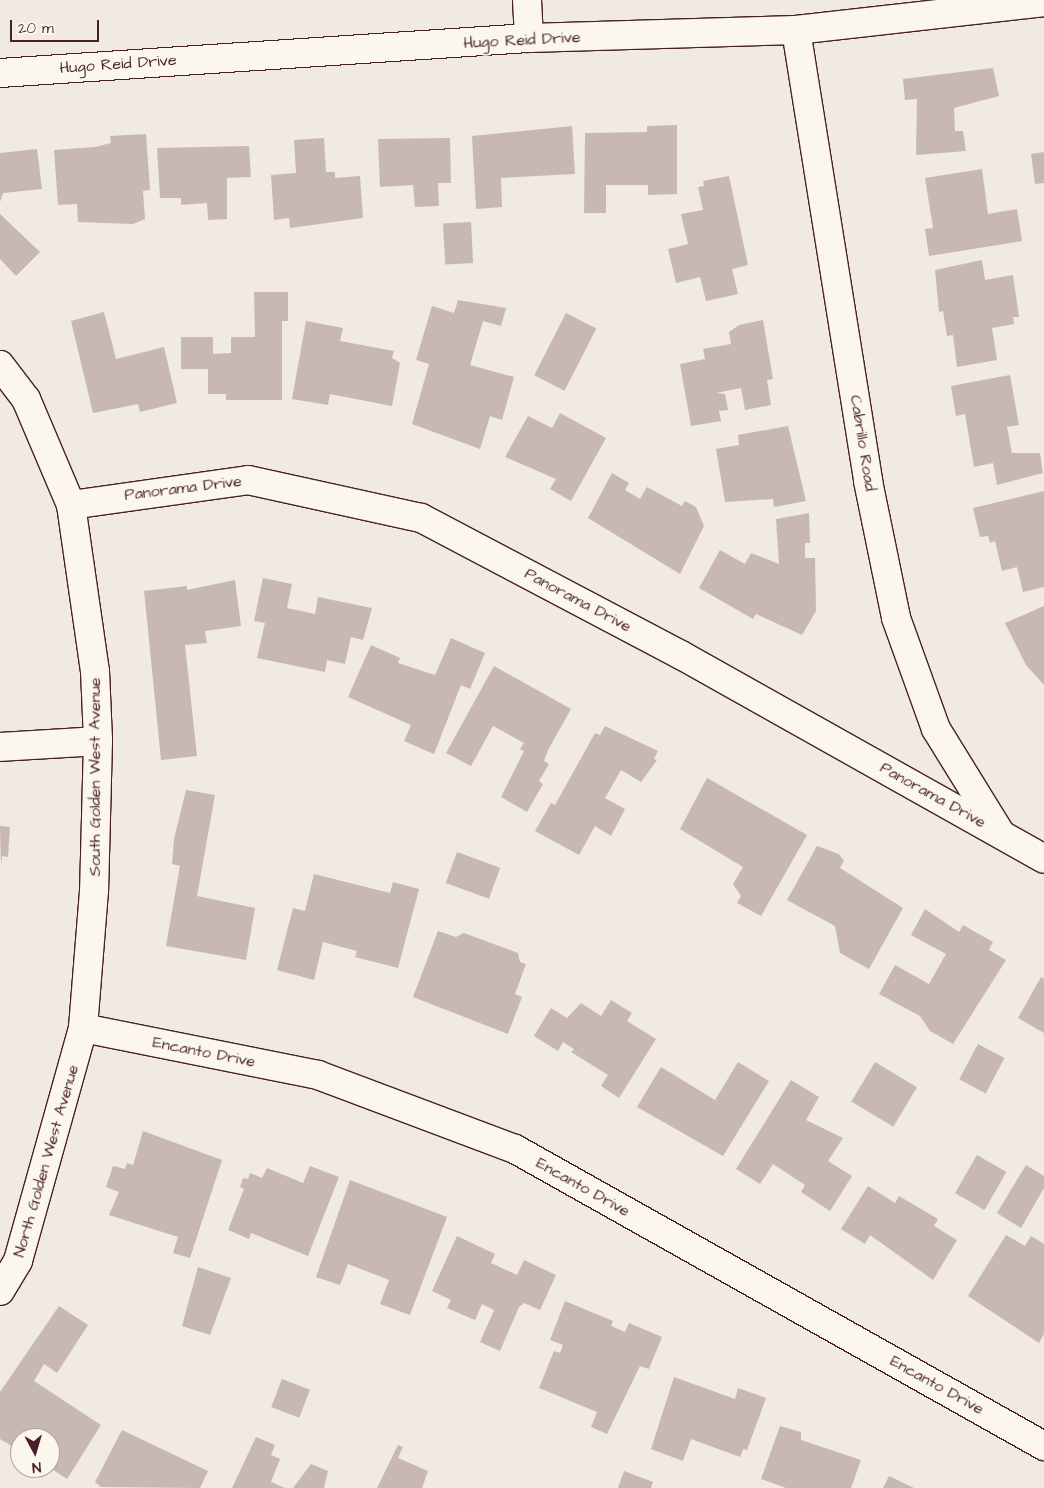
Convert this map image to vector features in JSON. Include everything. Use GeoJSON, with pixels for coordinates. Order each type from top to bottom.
{"type":"FeatureCollection","features":[{"type":"Feature","properties":{"kind":"street"},"geometry":{"type":"LineString","coordinates":[[527,0],[529,38]]}},
{"type":"Feature","properties":{"kind":"street","name":"Hugo Reid Drive"},"geometry":{"type":"LineString","coordinates":[[0,73],[529,38],[796,30],[982,6],[1044,2]]}},
{"type":"Feature","properties":{"kind":"street","name":"Cabrillo Road"},"geometry":{"type":"LineString","coordinates":[[796,30],[868,481],[896,618],[936,729],[1000,833]]}},
{"type":"Feature","properties":{"kind":"street","name":"South Golden West Avenue"},"geometry":{"type":"LineString","coordinates":[[0,365],[26,399],[71,505],[95,671],[98,740],[94,891],[83,1028]]}},
{"type":"Feature","properties":{"kind":"street","name":"Panorama Drive"},"geometry":{"type":"LineString","coordinates":[[71,505],[248,480],[421,518],[682,655],[1044,859]]}},
{"type":"Feature","properties":{"kind":"street"},"geometry":{"type":"LineString","coordinates":[[0,747],[98,740]]}},
{"type":"Feature","properties":{"kind":"street","name":"North Golden West Avenue"},"geometry":{"type":"LineString","coordinates":[[0,1291],[18,1261],[83,1028]]}},
{"type":"Feature","properties":{"kind":"street","name":"Encanto Drive"},"geometry":{"type":"LineString","coordinates":[[83,1028],[318,1075],[515,1149],[1044,1446]]}},
{"type":"Feature","properties":{"kind":"building"},"geometry":{"type":"Polygon","coordinates":[[[993,68],[999,96],[954,108],[955,131],[963,131],[966,151],[916,155],[917,99],[905,100],[903,79],[993,68]]]}},
{"type":"Feature","properties":{"kind":"building"},"geometry":{"type":"Polygon","coordinates":[[[677,125],[677,194],[648,195],[648,185],[606,185],[606,213],[584,213],[585,133],[647,132],[647,126],[677,125]]]}},
{"type":"Feature","properties":{"kind":"building"},"geometry":{"type":"Polygon","coordinates":[[[572,126],[575,174],[501,178],[502,207],[476,209],[472,136],[572,126]]]}},
{"type":"Feature","properties":{"kind":"building"},"geometry":{"type":"Polygon","coordinates":[[[146,134],[150,190],[143,191],[145,219],[133,224],[78,222],[77,204],[58,205],[54,150],[95,147],[111,143],[110,136],[146,134]]]}},
{"type":"Feature","properties":{"kind":"building"},"geometry":{"type":"Polygon","coordinates":[[[324,138],[326,172],[335,172],[335,178],[360,176],[363,218],[290,228],[289,218],[274,220],[271,175],[296,173],[294,140],[324,138]]]}},
{"type":"Feature","properties":{"kind":"building"},"geometry":{"type":"Polygon","coordinates":[[[450,138],[451,183],[438,183],[439,206],[415,207],[413,185],[380,187],[378,139],[450,138]]]}},
{"type":"Feature","properties":{"kind":"building"},"geometry":{"type":"Polygon","coordinates":[[[249,146],[251,177],[227,178],[227,219],[208,220],[207,203],[181,205],[181,198],[160,198],[157,148],[249,146]]]}},
{"type":"Feature","properties":{"kind":"building"},"geometry":{"type":"Polygon","coordinates":[[[37,149],[42,189],[3,193],[0,202],[0,153],[37,149]]]}},
{"type":"Feature","properties":{"kind":"building"},"geometry":{"type":"Polygon","coordinates":[[[1044,152],[1044,183],[1035,184],[1031,154],[1044,152]]]}},
{"type":"Feature","properties":{"kind":"building"},"geometry":{"type":"Polygon","coordinates":[[[982,169],[988,214],[1017,209],[1022,241],[929,256],[925,229],[933,228],[925,178],[982,169]]]}},
{"type":"Feature","properties":{"kind":"building"},"geometry":{"type":"Polygon","coordinates":[[[729,176],[748,265],[732,269],[738,294],[706,301],[700,277],[676,283],[668,249],[688,244],[681,214],[703,210],[698,187],[704,186],[703,181],[729,176]]]}},
{"type":"Feature","properties":{"kind":"building"},"geometry":{"type":"Polygon","coordinates":[[[0,214],[40,252],[16,276],[0,259],[0,214]]]}},
{"type":"Feature","properties":{"kind":"building"},"geometry":{"type":"Polygon","coordinates":[[[471,222],[473,263],[445,264],[443,223],[471,222]]]}},
{"type":"Feature","properties":{"kind":"building"},"geometry":{"type":"Polygon","coordinates":[[[982,260],[985,280],[1013,275],[1019,317],[1013,317],[1014,324],[992,328],[997,360],[957,367],[953,335],[947,336],[943,311],[939,312],[935,270],[982,260]]]}},
{"type":"Feature","properties":{"kind":"building"},"geometry":{"type":"Polygon","coordinates":[[[254,292],[288,292],[288,321],[282,321],[282,400],[226,400],[226,394],[208,394],[208,369],[181,369],[181,337],[213,337],[213,354],[231,353],[231,337],[255,337],[254,292]]]}},
{"type":"Feature","properties":{"kind":"building"},"geometry":{"type":"Polygon","coordinates":[[[458,300],[506,308],[501,326],[483,321],[470,365],[514,377],[502,420],[490,416],[480,449],[412,424],[429,364],[416,360],[432,306],[454,313],[458,300]]]}},
{"type":"Feature","properties":{"kind":"building"},"geometry":{"type":"Polygon","coordinates":[[[104,312],[116,359],[164,347],[177,403],[140,412],[138,404],[93,413],[71,321],[104,312]]]}},
{"type":"Feature","properties":{"kind":"building"},"geometry":{"type":"Polygon","coordinates":[[[566,313],[596,328],[565,391],[534,375],[566,313]]]}},
{"type":"Feature","properties":{"kind":"building"},"geometry":{"type":"Polygon","coordinates":[[[763,320],[773,379],[767,380],[771,405],[745,410],[741,388],[716,393],[725,394],[728,410],[719,411],[721,421],[691,426],[680,364],[705,359],[703,349],[731,344],[729,332],[739,325],[763,320]]]}},
{"type":"Feature","properties":{"kind":"building"},"geometry":{"type":"Polygon","coordinates":[[[306,321],[343,328],[340,341],[394,351],[392,358],[400,363],[392,406],[330,394],[328,405],[292,399],[306,321]]]}},
{"type":"Feature","properties":{"kind":"building"},"geometry":{"type":"Polygon","coordinates":[[[1010,375],[1019,425],[1007,427],[1012,453],[1040,453],[1043,473],[997,485],[993,463],[974,467],[965,414],[956,416],[951,386],[1010,375]]]}},
{"type":"Feature","properties":{"kind":"building"},"geometry":{"type":"Polygon","coordinates":[[[560,413],[606,438],[571,501],[550,489],[556,479],[505,457],[528,416],[552,428],[560,413]]]}},
{"type":"Feature","properties":{"kind":"building"},"geometry":{"type":"Polygon","coordinates":[[[788,426],[806,501],[774,507],[773,499],[725,502],[716,449],[739,445],[738,435],[788,426]]]}},
{"type":"Feature","properties":{"kind":"building"},"geometry":{"type":"Polygon","coordinates":[[[612,473],[629,483],[625,490],[640,499],[647,487],[682,506],[685,501],[696,507],[704,526],[680,574],[588,518],[612,473]]]}},
{"type":"Feature","properties":{"kind":"building"},"geometry":{"type":"Polygon","coordinates":[[[1044,491],[1044,587],[1023,592],[1017,567],[1002,571],[995,541],[990,543],[988,536],[980,537],[973,508],[1044,491]]]}},
{"type":"Feature","properties":{"kind":"building"},"geometry":{"type":"Polygon","coordinates":[[[809,513],[810,543],[805,543],[805,558],[815,558],[816,611],[802,635],[756,614],[753,619],[699,588],[720,550],[745,564],[751,553],[779,564],[776,519],[809,513]]]}},
{"type":"Feature","properties":{"kind":"building"},"geometry":{"type":"Polygon","coordinates":[[[263,578],[292,584],[287,608],[315,614],[318,597],[372,608],[363,640],[351,637],[345,664],[327,660],[325,672],[257,658],[265,623],[254,621],[263,578]]]}},
{"type":"Feature","properties":{"kind":"building"},"geometry":{"type":"Polygon","coordinates":[[[235,580],[241,626],[205,631],[207,643],[185,645],[197,756],[161,760],[144,591],[187,586],[187,590],[235,580]]]}},
{"type":"Feature","properties":{"kind":"building"},"geometry":{"type":"Polygon","coordinates":[[[1044,606],[1044,685],[1026,665],[1005,623],[1044,606]]]}},
{"type":"Feature","properties":{"kind":"building"},"geometry":{"type":"Polygon","coordinates":[[[451,638],[485,653],[470,689],[461,685],[434,754],[404,741],[411,725],[348,697],[371,645],[400,658],[398,663],[435,675],[451,638]]]}},
{"type":"Feature","properties":{"kind":"building"},"geometry":{"type":"Polygon","coordinates":[[[494,666],[571,709],[548,750],[544,761],[549,764],[539,781],[543,784],[527,812],[501,797],[524,751],[520,749],[524,743],[493,726],[471,766],[446,753],[494,666]]]}},
{"type":"Feature","properties":{"kind":"building"},"geometry":{"type":"Polygon","coordinates":[[[605,726],[658,751],[654,759],[657,760],[641,782],[621,770],[605,798],[625,809],[611,836],[595,826],[579,855],[535,831],[551,803],[555,805],[595,733],[600,735],[605,726]]]}},
{"type":"Feature","properties":{"kind":"building"},"geometry":{"type":"Polygon","coordinates":[[[707,778],[807,835],[761,916],[737,903],[741,896],[733,884],[743,867],[680,829],[707,778]]]}},
{"type":"Feature","properties":{"kind":"building"},"geometry":{"type":"Polygon","coordinates":[[[186,790],[215,795],[197,896],[255,908],[246,960],[166,946],[180,866],[172,864],[174,839],[186,790]]]}},
{"type":"Feature","properties":{"kind":"building"},"geometry":{"type":"Polygon","coordinates":[[[0,826],[10,827],[8,857],[2,856],[1,867],[0,826]]]}},
{"type":"Feature","properties":{"kind":"building"},"geometry":{"type":"Polygon","coordinates":[[[817,846],[839,854],[844,861],[840,868],[903,908],[869,969],[840,953],[835,926],[787,900],[817,846]]]}},
{"type":"Feature","properties":{"kind":"building"},"geometry":{"type":"Polygon","coordinates":[[[457,852],[500,868],[489,899],[446,883],[457,852]]]}},
{"type":"Feature","properties":{"kind":"building"},"geometry":{"type":"Polygon","coordinates":[[[314,874],[390,893],[393,882],[419,889],[398,968],[355,957],[357,951],[323,942],[314,980],[277,970],[293,908],[305,911],[314,874]]]}},
{"type":"Feature","properties":{"kind":"building"},"geometry":{"type":"Polygon","coordinates":[[[925,909],[959,932],[963,925],[993,942],[989,950],[1006,960],[953,1044],[930,1031],[920,1016],[879,994],[895,965],[929,984],[946,954],[911,935],[925,909]]]}},
{"type":"Feature","properties":{"kind":"building"},"geometry":{"type":"Polygon","coordinates":[[[438,931],[456,937],[464,933],[518,953],[520,962],[526,964],[515,994],[522,997],[508,1034],[413,997],[438,931]]]}},
{"type":"Feature","properties":{"kind":"building"},"geometry":{"type":"Polygon","coordinates":[[[1041,977],[1044,979],[1044,1033],[1018,1018],[1041,977]]]}},
{"type":"Feature","properties":{"kind":"building"},"geometry":{"type":"Polygon","coordinates":[[[611,1000],[632,1013],[627,1021],[656,1039],[619,1098],[601,1086],[608,1075],[571,1052],[574,1049],[563,1042],[558,1051],[534,1036],[551,1008],[567,1018],[581,1003],[601,1016],[611,1000]]]}},
{"type":"Feature","properties":{"kind":"building"},"geometry":{"type":"Polygon","coordinates":[[[978,1044],[1004,1058],[986,1093],[959,1079],[978,1044]]]}},
{"type":"Feature","properties":{"kind":"building"},"geometry":{"type":"Polygon","coordinates":[[[738,1062],[769,1081],[723,1156],[637,1107],[661,1067],[715,1100],[738,1062]]]}},
{"type":"Feature","properties":{"kind":"building"},"geometry":{"type":"Polygon","coordinates":[[[875,1062],[917,1087],[893,1127],[851,1101],[875,1062]]]}},
{"type":"Feature","properties":{"kind":"building"},"geometry":{"type":"Polygon","coordinates":[[[791,1080],[819,1097],[806,1120],[843,1138],[828,1161],[852,1176],[830,1211],[801,1192],[805,1185],[773,1164],[760,1184],[736,1169],[791,1080]]]}},
{"type":"Feature","properties":{"kind":"building"},"geometry":{"type":"Polygon","coordinates":[[[143,1131],[222,1160],[190,1258],[173,1253],[178,1237],[109,1215],[119,1192],[106,1187],[113,1166],[125,1169],[127,1163],[133,1165],[143,1131]]]}},
{"type":"Feature","properties":{"kind":"building"},"geometry":{"type":"Polygon","coordinates":[[[977,1155],[1006,1172],[984,1210],[955,1193],[977,1155]]]}},
{"type":"Feature","properties":{"kind":"building"},"geometry":{"type":"Polygon","coordinates":[[[1026,1165],[1044,1176],[1044,1188],[1021,1228],[997,1213],[1026,1165]]]}},
{"type":"Feature","properties":{"kind":"building"},"geometry":{"type":"Polygon","coordinates":[[[310,1166],[339,1177],[308,1256],[251,1233],[249,1239],[228,1230],[244,1189],[240,1187],[243,1178],[248,1179],[250,1173],[262,1178],[267,1168],[303,1183],[310,1166]]]}},
{"type":"Feature","properties":{"kind":"building"},"geometry":{"type":"Polygon","coordinates":[[[350,1180],[447,1217],[410,1315],[380,1304],[389,1280],[348,1264],[340,1285],[316,1277],[350,1180]]]}},
{"type":"Feature","properties":{"kind":"building"},"geometry":{"type":"Polygon","coordinates":[[[868,1186],[895,1203],[899,1196],[938,1219],[934,1226],[957,1240],[933,1280],[870,1235],[865,1244],[841,1229],[868,1186]]]}},
{"type":"Feature","properties":{"kind":"building"},"geometry":{"type":"Polygon","coordinates":[[[1006,1235],[1025,1246],[1031,1236],[1044,1244],[1044,1334],[1039,1343],[968,1296],[1006,1235]]]}},
{"type":"Feature","properties":{"kind":"building"},"geometry":{"type":"Polygon","coordinates":[[[457,1236],[495,1254],[491,1263],[517,1275],[524,1260],[556,1275],[540,1310],[524,1303],[519,1307],[500,1351],[480,1342],[494,1310],[482,1304],[475,1320],[447,1308],[451,1300],[432,1291],[457,1236]]]}},
{"type":"Feature","properties":{"kind":"building"},"geometry":{"type":"Polygon","coordinates":[[[198,1267],[231,1278],[210,1335],[182,1326],[198,1267]]]}},
{"type":"Feature","properties":{"kind":"building"},"geometry":{"type":"Polygon","coordinates":[[[565,1301],[613,1321],[611,1326],[625,1332],[629,1323],[662,1337],[649,1369],[640,1366],[607,1434],[591,1427],[597,1412],[539,1388],[554,1351],[560,1353],[563,1345],[550,1340],[565,1301]]]}},
{"type":"Feature","properties":{"kind":"building"},"geometry":{"type":"Polygon","coordinates":[[[59,1306],[88,1325],[57,1373],[44,1364],[34,1381],[101,1425],[67,1479],[60,1474],[60,1428],[10,1428],[10,1445],[0,1439],[0,1392],[59,1306]]]}},
{"type":"Feature","properties":{"kind":"building"},"geometry":{"type":"Polygon","coordinates":[[[674,1377],[735,1399],[738,1388],[766,1398],[747,1450],[743,1449],[740,1457],[691,1439],[683,1461],[651,1449],[674,1377]]]}},
{"type":"Feature","properties":{"kind":"building"},"geometry":{"type":"Polygon","coordinates":[[[282,1379],[310,1390],[299,1418],[271,1407],[282,1379]]]}},
{"type":"Feature","properties":{"kind":"building"},"geometry":{"type":"Polygon","coordinates":[[[780,1426],[801,1432],[801,1440],[861,1460],[851,1488],[786,1488],[761,1479],[780,1426]]]}},
{"type":"Feature","properties":{"kind":"building"},"geometry":{"type":"Polygon","coordinates":[[[122,1430],[208,1471],[200,1488],[101,1487],[95,1482],[122,1430]]]}},
{"type":"Feature","properties":{"kind":"building"},"geometry":{"type":"Polygon","coordinates":[[[256,1437],[275,1445],[271,1455],[280,1459],[271,1482],[285,1488],[232,1488],[256,1437]]]}},
{"type":"Feature","properties":{"kind":"building"},"geometry":{"type":"Polygon","coordinates":[[[398,1445],[403,1447],[398,1458],[428,1471],[422,1488],[377,1488],[398,1445]]]}},
{"type":"Feature","properties":{"kind":"building"},"geometry":{"type":"Polygon","coordinates":[[[311,1464],[328,1471],[324,1488],[293,1488],[311,1464]]]}},
{"type":"Feature","properties":{"kind":"building"},"geometry":{"type":"Polygon","coordinates":[[[624,1471],[653,1482],[651,1488],[618,1488],[624,1471]]]}},
{"type":"Feature","properties":{"kind":"building"},"geometry":{"type":"Polygon","coordinates":[[[889,1476],[914,1488],[883,1488],[889,1476]]]}}]}
